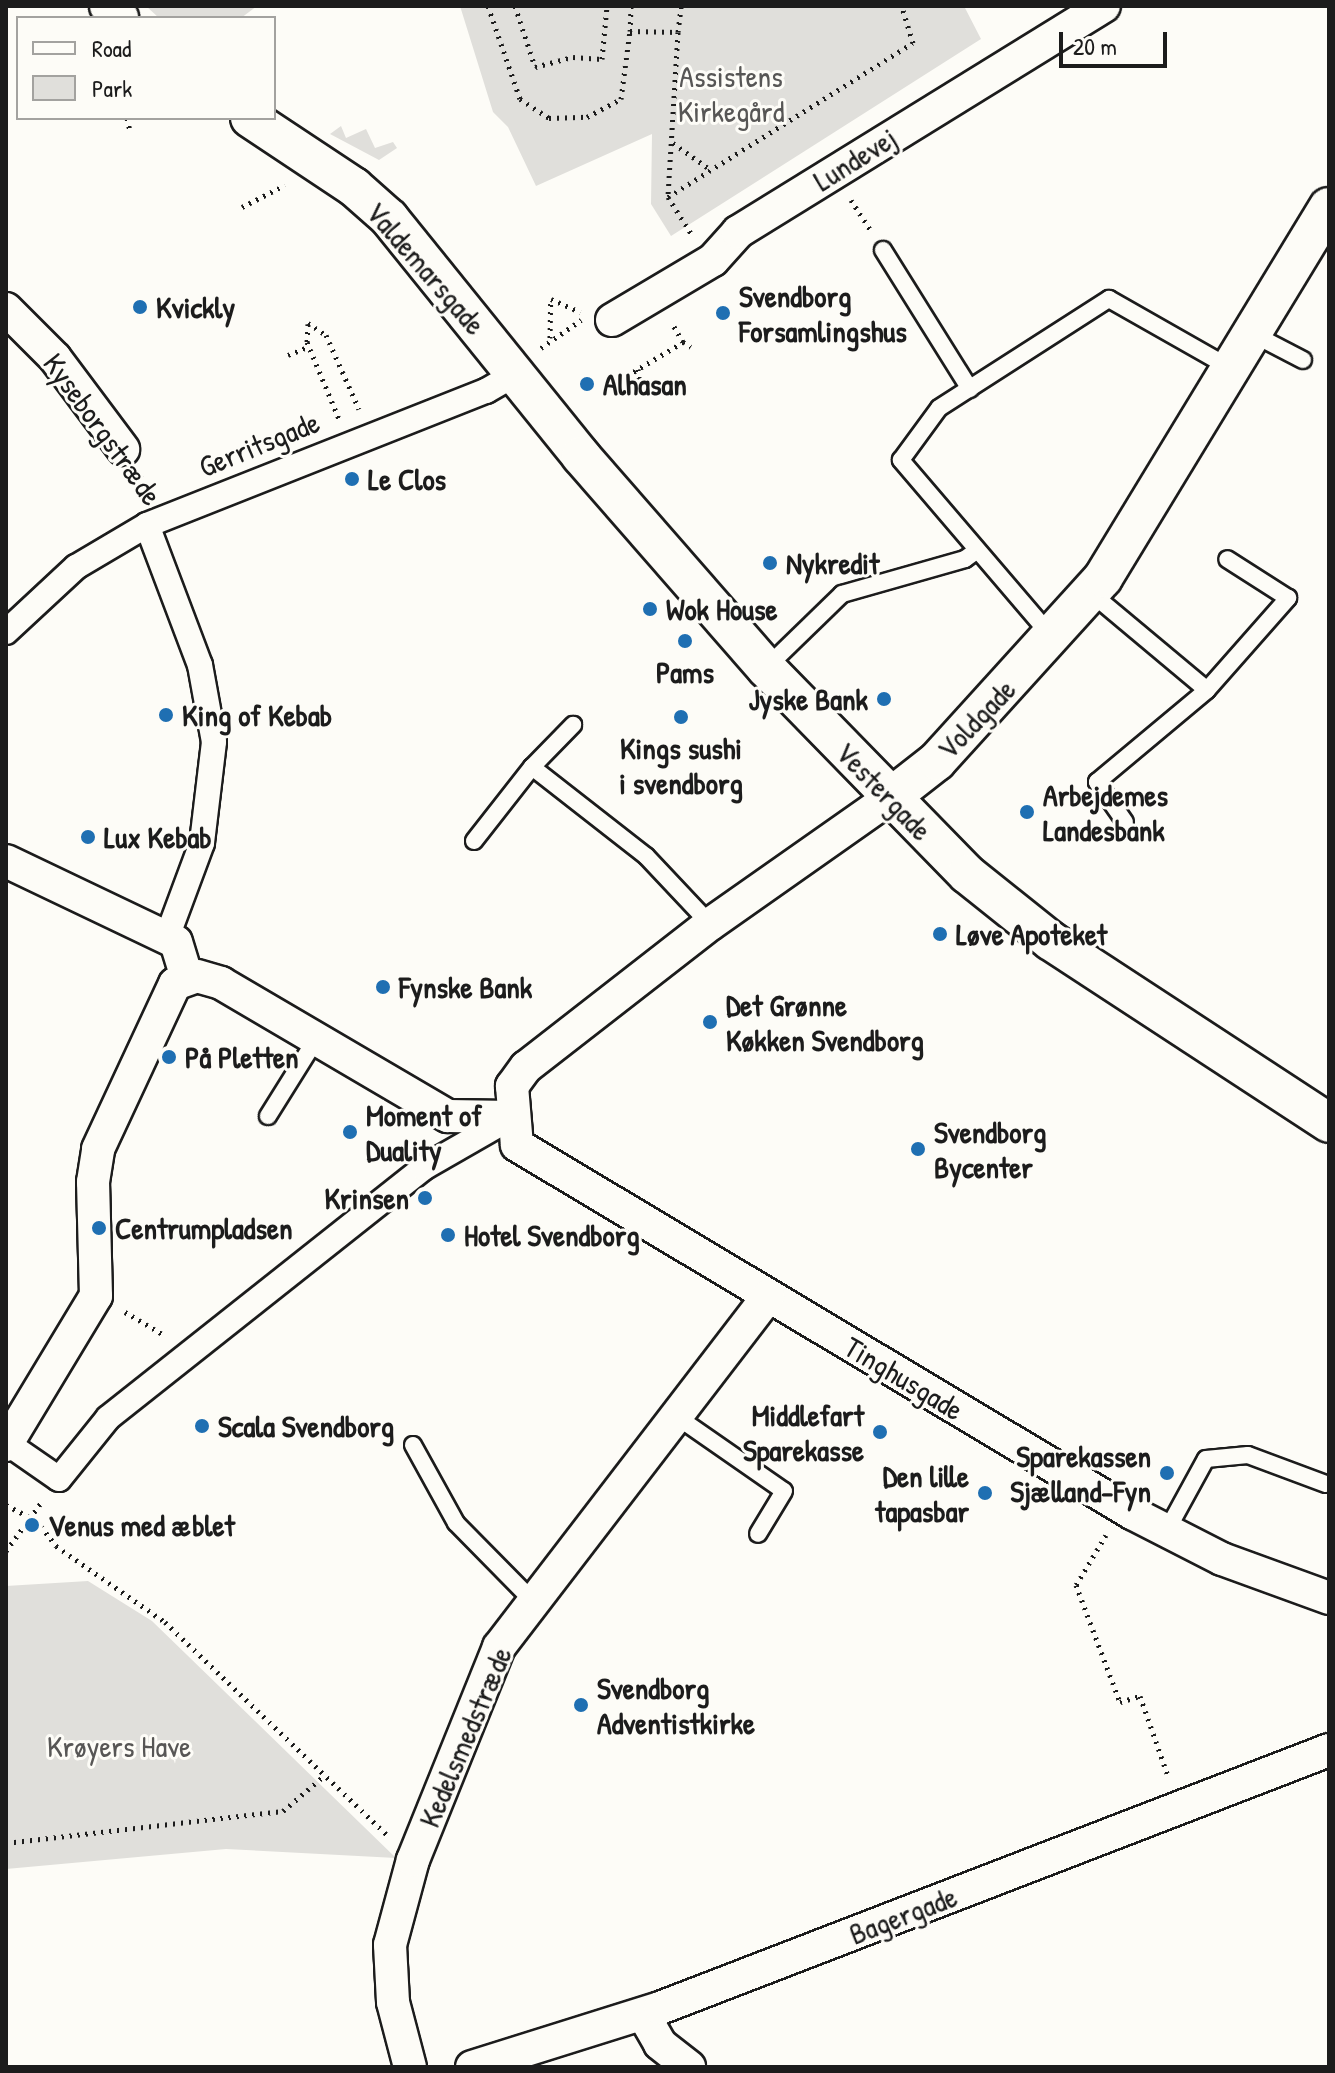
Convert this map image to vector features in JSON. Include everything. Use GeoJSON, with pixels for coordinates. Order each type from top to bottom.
{"type":"FeatureCollection","features":[{"type":"Feature","properties":{"kind":"street","name":"Lundevej"},"geometry":{"type":"LineString","coordinates":[[600,318],[655,295],[709,263],[738,232],[1104,6]]}},
{"type":"Feature","properties":{"kind":"street","name":"Valdemarsgade"},"geometry":{"type":"LineString","coordinates":[[253,120],[354,187],[389,218],[527,366]]}},
{"type":"Feature","properties":{"kind":"street","name":"Voldgade"},"geometry":{"type":"LineString","coordinates":[[512,1117],[512,1086],[526,1067],[710,924],[891,797],[937,761],[1054,638],[1091,593],[1255,335],[1329,207]]}},
{"type":"Feature","properties":{"kind":"street","name":"Kyseborgstræde"},"geometry":{"type":"LineString","coordinates":[[6,309],[55,358],[123,449]]}},
{"type":"Feature","properties":{"kind":"street","name":"Gerritsgade"},"geometry":{"type":"LineString","coordinates":[[6,632],[76,567],[156,520],[360,439],[527,366]]}},
{"type":"Feature","properties":{"kind":"street","name":"Vestergade"},"geometry":{"type":"LineString","coordinates":[[527,366],[766,668],[967,874],[1051,941],[1329,1123]]}},
{"type":"Feature","properties":{"kind":"street"},"geometry":{"type":"LineString","coordinates":[[156,520],[161,556],[200,665],[214,742],[202,843],[167,937]]}},
{"type":"Feature","properties":{"kind":"street"},"geometry":{"type":"LineString","coordinates":[[6,861],[167,937],[181,950],[187,977]]}},
{"type":"Feature","properties":{"kind":"street"},"geometry":{"type":"LineString","coordinates":[[187,977],[221,983],[318,1036],[448,1116],[512,1117]]}},
{"type":"Feature","properties":{"kind":"street"},"geometry":{"type":"LineString","coordinates":[[187,977],[168,996],[98,1149],[93,1182],[96,1296],[6,1444],[59,1479],[108,1418],[423,1168],[512,1117]]}},
{"type":"Feature","properties":{"kind":"street","name":"Tinghusgade"},"geometry":{"type":"LineString","coordinates":[[512,1117],[517,1145],[528,1154],[1166,1532],[1265,1578],[1329,1598]]}},
{"type":"Feature","properties":{"kind":"street","name":"Kedelsmedstræde"},"geometry":{"type":"LineString","coordinates":[[410,2067],[393,2002],[390,1945],[413,1860],[499,1647],[768,1296]]}},
{"type":"Feature","properties":{"kind":"street","name":"Bagergade"},"geometry":{"type":"LineString","coordinates":[[472,2067],[643,2014],[1329,1750]]}},
{"type":"Feature","properties":{"kind":"street"},"geometry":{"type":"LineString","coordinates":[[643,2014],[660,2044],[689,2067]]}},
{"type":"Feature","properties":{"kind":"lane"},"geometry":{"type":"LineString","coordinates":[[883,250],[970,389]]}},
{"type":"Feature","properties":{"kind":"lane"},"geometry":{"type":"LineString","coordinates":[[1054,638],[976,551],[901,460],[939,408],[1109,299],[1232,369]]}},
{"type":"Feature","properties":{"kind":"lane"},"geometry":{"type":"LineString","coordinates":[[1255,335],[1303,360]]}},
{"type":"Feature","properties":{"kind":"lane"},"geometry":{"type":"LineString","coordinates":[[766,668],[833,600],[854,588],[965,559],[976,551]]}},
{"type":"Feature","properties":{"kind":"lane"},"geometry":{"type":"LineString","coordinates":[[1125,822],[1097,782],[1207,690],[1288,598],[1227,559]]}},
{"type":"Feature","properties":{"kind":"lane"},"geometry":{"type":"LineString","coordinates":[[1091,593],[1207,690]]}},
{"type":"Feature","properties":{"kind":"lane"},"geometry":{"type":"LineString","coordinates":[[474,841],[532,767],[573,725]]}},
{"type":"Feature","properties":{"kind":"lane"},"geometry":{"type":"LineString","coordinates":[[532,767],[646,856],[710,924]]}},
{"type":"Feature","properties":{"kind":"lane"},"geometry":{"type":"LineString","coordinates":[[268,1116],[318,1036]]}},
{"type":"Feature","properties":{"kind":"lane"},"geometry":{"type":"LineString","coordinates":[[676,1416],[784,1491],[758,1534]]}},
{"type":"Feature","properties":{"kind":"lane"},"geometry":{"type":"LineString","coordinates":[[413,1445],[456,1523],[534,1602]]}},
{"type":"Feature","properties":{"kind":"lane"},"geometry":{"type":"LineString","coordinates":[[1166,1532],[1206,1459],[1248,1455],[1326,1484]]}},
{"type":"Feature","properties":{"kind":"path"},"geometry":{"type":"LineString","coordinates":[[488,6],[520,99],[549,118],[587,117],[621,99],[627,87],[631,6]]}},
{"type":"Feature","properties":{"kind":"path"},"geometry":{"type":"LineString","coordinates":[[515,6],[535,67],[573,57],[602,59],[607,6]]}},
{"type":"Feature","properties":{"kind":"path"},"geometry":{"type":"LineString","coordinates":[[681,6],[668,197],[709,263]]}},
{"type":"Feature","properties":{"kind":"path"},"geometry":{"type":"LineString","coordinates":[[668,197],[913,43],[902,6]]}},
{"type":"Feature","properties":{"kind":"path"},"geometry":{"type":"LineString","coordinates":[[630,31],[678,32]]}},
{"type":"Feature","properties":{"kind":"path"},"geometry":{"type":"LineString","coordinates":[[127,120],[130,131]]}},
{"type":"Feature","properties":{"kind":"path"},"geometry":{"type":"LineString","coordinates":[[672,142],[711,170]]}},
{"type":"Feature","properties":{"kind":"path"},"geometry":{"type":"LineString","coordinates":[[833,173],[883,250]]}},
{"type":"Feature","properties":{"kind":"path"},"geometry":{"type":"LineString","coordinates":[[655,295],[683,342],[691,347]]}},
{"type":"Feature","properties":{"kind":"path"},"geometry":{"type":"LineString","coordinates":[[550,338],[551,299],[573,308]]}},
{"type":"Feature","properties":{"kind":"path"},"geometry":{"type":"LineString","coordinates":[[527,366],[550,338],[600,318]]}},
{"type":"Feature","properties":{"kind":"path"},"geometry":{"type":"LineString","coordinates":[[308,323],[327,337],[360,439],[308,347],[308,323]]}},
{"type":"Feature","properties":{"kind":"path"},"geometry":{"type":"LineString","coordinates":[[620,380],[683,342]]}},
{"type":"Feature","properties":{"kind":"path"},"geometry":{"type":"LineString","coordinates":[[288,355],[308,347]]}},
{"type":"Feature","properties":{"kind":"path"},"geometry":{"type":"LineString","coordinates":[[638,369],[640,385]]}},
{"type":"Feature","properties":{"kind":"path","name":"Kyseborgstræde"},"geometry":{"type":"LineString","coordinates":[[123,449],[156,520]]}},
{"type":"Feature","properties":{"kind":"path"},"geometry":{"type":"LineString","coordinates":[[96,1296],[193,1351]]}},
{"type":"Feature","properties":{"kind":"path"},"geometry":{"type":"LineString","coordinates":[[6,1551],[47,1495]]}},
{"type":"Feature","properties":{"kind":"path"},"geometry":{"type":"LineString","coordinates":[[6,1505],[30,1518],[87,1571],[165,1622],[413,1860]]}},
{"type":"Feature","properties":{"kind":"path"},"geometry":{"type":"LineString","coordinates":[[1100,1544],[1076,1585],[1120,1702],[1140,1696],[1180,1807]]}},
{"type":"Feature","properties":{"kind":"path"},"geometry":{"type":"LineString","coordinates":[[6,1843],[283,1811],[325,1775]]}},
{"type":"Feature","properties":{"kind":"green space"},"geometry":{"type":"Polygon","coordinates":[[[146,6],[257,6],[244,16],[157,16],[146,6]]]}},
{"type":"Feature","properties":{"kind":"green space","name":"Assistens Kirkegård"},"geometry":{"type":"Polygon","coordinates":[[[460,6],[964,6],[981,39],[671,236],[651,204],[652,134],[536,186],[508,127],[493,112],[460,6]]]}},
{"type":"Feature","properties":{"kind":"green space"},"geometry":{"type":"Polygon","coordinates":[[[341,126],[346,138],[366,129],[375,148],[393,142],[397,148],[379,160],[330,134],[341,126]]]}},
{"type":"Feature","properties":{"kind":"green space","name":"Krøyers Have"},"geometry":{"type":"Polygon","coordinates":[[[88,1581],[152,1621],[396,1858],[226,1849],[6,1869],[6,1586],[88,1581]]]}},
{"type":"Feature","properties":{"kind":"place","name":"Kvickly"},"geometry":{"type":"Point","coordinates":[140,307]}},
{"type":"Feature","properties":{"kind":"place","name":"Svendborg Forsamlingshus"},"geometry":{"type":"Point","coordinates":[723,313]}},
{"type":"Feature","properties":{"kind":"place","name":"Alhasan"},"geometry":{"type":"Point","coordinates":[587,384]}},
{"type":"Feature","properties":{"kind":"place","name":"Le Clos"},"geometry":{"type":"Point","coordinates":[352,479]}},
{"type":"Feature","properties":{"kind":"place","name":"Nykredit"},"geometry":{"type":"Point","coordinates":[770,563]}},
{"type":"Feature","properties":{"kind":"place","name":"Wok House"},"geometry":{"type":"Point","coordinates":[650,609]}},
{"type":"Feature","properties":{"kind":"place","name":"Pams"},"geometry":{"type":"Point","coordinates":[685,641]}},
{"type":"Feature","properties":{"kind":"place","name":"Jyske Bank"},"geometry":{"type":"Point","coordinates":[884,699]}},
{"type":"Feature","properties":{"kind":"place","name":"King of Kebab"},"geometry":{"type":"Point","coordinates":[166,715]}},
{"type":"Feature","properties":{"kind":"place","name":"Kings sushi i svendborg"},"geometry":{"type":"Point","coordinates":[681,717]}},
{"type":"Feature","properties":{"kind":"place","name":"Arbejdemes Landesbank"},"geometry":{"type":"Point","coordinates":[1027,812]}},
{"type":"Feature","properties":{"kind":"place","name":"Lux Kebab"},"geometry":{"type":"Point","coordinates":[88,837]}},
{"type":"Feature","properties":{"kind":"place","name":"Løve Apoteket"},"geometry":{"type":"Point","coordinates":[940,934]}},
{"type":"Feature","properties":{"kind":"place","name":"Fynske Bank"},"geometry":{"type":"Point","coordinates":[383,987]}},
{"type":"Feature","properties":{"kind":"place","name":"Det Grønne Køkken Svendborg"},"geometry":{"type":"Point","coordinates":[710,1022]}},
{"type":"Feature","properties":{"kind":"place","name":"På Pletten"},"geometry":{"type":"Point","coordinates":[169,1057]}},
{"type":"Feature","properties":{"kind":"place","name":"Moment of Duality"},"geometry":{"type":"Point","coordinates":[350,1132]}},
{"type":"Feature","properties":{"kind":"place","name":"Svendborg Bycenter"},"geometry":{"type":"Point","coordinates":[918,1149]}},
{"type":"Feature","properties":{"kind":"place","name":"Krinsen"},"geometry":{"type":"Point","coordinates":[425,1198]}},
{"type":"Feature","properties":{"kind":"place","name":"Centrumpladsen"},"geometry":{"type":"Point","coordinates":[99,1228]}},
{"type":"Feature","properties":{"kind":"place","name":"Hotel Svendborg"},"geometry":{"type":"Point","coordinates":[448,1235]}},
{"type":"Feature","properties":{"kind":"place","name":"Scala Svendborg"},"geometry":{"type":"Point","coordinates":[202,1426]}},
{"type":"Feature","properties":{"kind":"place","name":"Middlefart Sparekasse"},"geometry":{"type":"Point","coordinates":[880,1432]}},
{"type":"Feature","properties":{"kind":"place","name":"Sparekassen Sjælland-Fyn"},"geometry":{"type":"Point","coordinates":[1167,1473]}},
{"type":"Feature","properties":{"kind":"place","name":"Den lille tapasbar"},"geometry":{"type":"Point","coordinates":[985,1493]}},
{"type":"Feature","properties":{"kind":"place","name":"Venus med æblet"},"geometry":{"type":"Point","coordinates":[32,1525]}},
{"type":"Feature","properties":{"kind":"place","name":"Svendborg Adventistkirke"},"geometry":{"type":"Point","coordinates":[581,1705]}}]}
